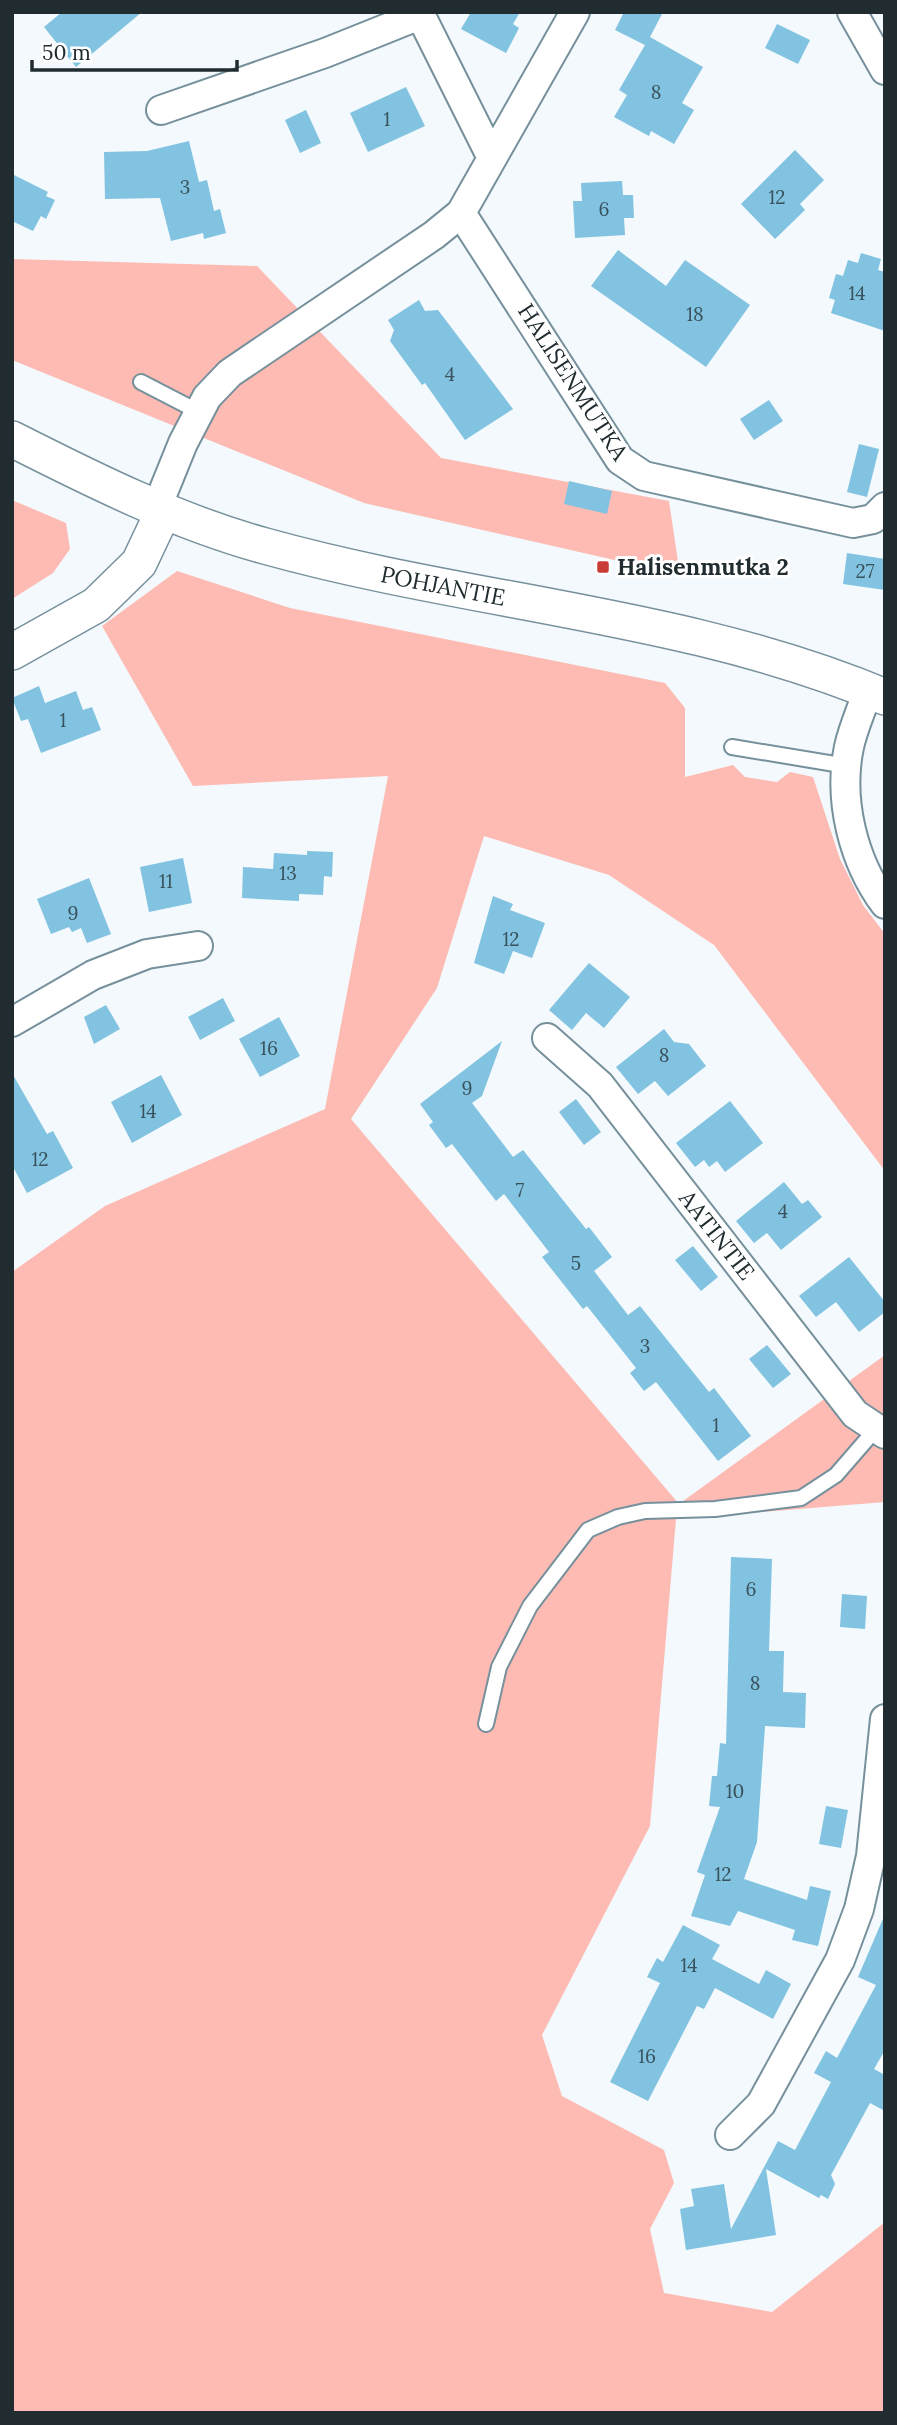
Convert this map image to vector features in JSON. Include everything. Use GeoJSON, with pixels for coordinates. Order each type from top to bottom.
{"type":"FeatureCollection","features":[{"type":"Feature","properties":{"kind":"street"},"geometry":{"type":"LineString","coordinates":[[12,652],[96,605],[139,564],[199,412],[207,397],[230,373],[461,214],[575,12]]}},
{"type":"Feature","properties":{"kind":"street"},"geometry":{"type":"LineString","coordinates":[[852,12],[885,70]]}},
{"type":"Feature","properties":{"kind":"street"},"geometry":{"type":"LineString","coordinates":[[161,110],[325,53],[420,13],[492,159]]}},
{"type":"Feature","properties":{"kind":"street","name":"HALISENMUTKA"},"geometry":{"type":"LineString","coordinates":[[461,214],[620,460],[631,469],[644,476],[853,523],[873,519],[885,507]]}},
{"type":"Feature","properties":{"kind":"street","name":"POHJANTIE"},"geometry":{"type":"LineString","coordinates":[[12,439],[90,478],[263,546],[375,572],[664,630],[782,661],[877,694]]}},
{"type":"Feature","properties":{"kind":"street"},"geometry":{"type":"LineString","coordinates":[[877,694],[849,747],[846,807],[857,852],[885,904]]}},
{"type":"Feature","properties":{"kind":"street"},"geometry":{"type":"LineString","coordinates":[[12,1022],[93,975],[147,954],[198,946]]}},
{"type":"Feature","properties":{"kind":"street","name":"AATINTIE"},"geometry":{"type":"LineString","coordinates":[[547,1038],[600,1085],[855,1414],[880,1432]]}},
{"type":"Feature","properties":{"kind":"street"},"geometry":{"type":"LineString","coordinates":[[730,2134],[761,2104],[840,1960],[855,1922],[871,1856],[885,1719]]}},
{"type":"Feature","properties":{"kind":"lane"},"geometry":{"type":"LineString","coordinates":[[141,382],[199,412]]}},
{"type":"Feature","properties":{"kind":"lane"},"geometry":{"type":"LineString","coordinates":[[732,747],[847,766]]}},
{"type":"Feature","properties":{"kind":"lane"},"geometry":{"type":"LineString","coordinates":[[485,1724],[499,1667],[530,1606],[588,1530],[618,1517],[645,1511],[715,1510],[802,1498],[836,1475],[880,1432]]}},
{"type":"Feature","properties":{"kind":"shaded area"},"geometry":{"type":"Polygon","coordinates":[[[12,259],[257,266],[441,458],[669,501],[680,575],[364,503],[12,360],[12,259]]]}},
{"type":"Feature","properties":{"kind":"shaded area"},"geometry":{"type":"Polygon","coordinates":[[[12,500],[66,523],[70,549],[53,573],[12,599],[12,500]]]}},
{"type":"Feature","properties":{"kind":"shaded area"},"geometry":{"type":"Polygon","coordinates":[[[177,571],[290,608],[665,683],[685,708],[685,777],[733,765],[745,777],[777,782],[790,772],[813,777],[840,859],[863,905],[885,934],[885,1171],[714,945],[609,875],[484,836],[437,988],[351,1119],[679,1504],[885,1355],[885,1502],[676,1519],[650,1826],[542,2035],[562,2096],[664,2150],[674,2183],[650,2229],[664,2293],[772,2312],[885,2222],[885,2413],[12,2413],[12,1272],[105,1206],[325,1109],[388,776],[193,786],[102,626],[177,571]]]}},
{"type":"Feature","properties":{"kind":"building"},"geometry":{"type":"Polygon","coordinates":[[[62,12],[142,12],[76,67],[44,27],[62,12]]]}},
{"type":"Feature","properties":{"kind":"building"},"geometry":{"type":"Polygon","coordinates":[[[471,12],[520,12],[513,24],[519,28],[506,53],[461,29],[471,12]]]}},
{"type":"Feature","properties":{"kind":"building"},"geometry":{"type":"Polygon","coordinates":[[[624,12],[663,12],[650,37],[703,67],[682,103],[694,110],[674,144],[651,131],[649,136],[614,117],[627,95],[619,90],[645,45],[615,30],[624,12]]]}},
{"type":"Feature","properties":{"kind":"building"},"geometry":{"type":"Polygon","coordinates":[[[777,24],[810,40],[798,64],[765,48],[777,24]]]}},
{"type":"Feature","properties":{"kind":"building"},"geometry":{"type":"Polygon","coordinates":[[[406,87],[425,126],[368,152],[350,113],[406,87]]]}},
{"type":"Feature","properties":{"kind":"building"},"geometry":{"type":"Polygon","coordinates":[[[306,110],[321,143],[300,153],[285,120],[306,110]]]}},
{"type":"Feature","properties":{"kind":"building"},"geometry":{"type":"Polygon","coordinates":[[[189,141],[199,182],[207,180],[214,211],[220,209],[226,233],[204,239],[203,233],[171,241],[160,198],[105,199],[104,152],[147,151],[189,141]]]}},
{"type":"Feature","properties":{"kind":"building"},"geometry":{"type":"Polygon","coordinates":[[[795,150],[824,180],[800,204],[805,210],[775,239],[741,204],[795,150]]]}},
{"type":"Feature","properties":{"kind":"building"},"geometry":{"type":"Polygon","coordinates":[[[12,174],[48,192],[46,196],[55,200],[46,219],[41,216],[33,231],[12,221],[12,174]]]}},
{"type":"Feature","properties":{"kind":"building"},"geometry":{"type":"Polygon","coordinates":[[[622,181],[623,195],[633,195],[634,218],[624,218],[625,235],[575,238],[573,201],[582,201],[581,183],[622,181]]]}},
{"type":"Feature","properties":{"kind":"building"},"geometry":{"type":"Polygon","coordinates":[[[618,250],[666,286],[685,260],[750,305],[706,367],[591,286],[618,250]]]}},
{"type":"Feature","properties":{"kind":"building"},"geometry":{"type":"Polygon","coordinates":[[[861,253],[881,259],[878,270],[885,272],[885,331],[831,313],[835,300],[829,298],[836,274],[843,276],[848,260],[858,263],[861,253]]]}},
{"type":"Feature","properties":{"kind":"building"},"geometry":{"type":"Polygon","coordinates":[[[419,300],[425,311],[438,310],[513,409],[465,440],[425,383],[422,385],[390,341],[394,330],[388,320],[419,300]]]}},
{"type":"Feature","properties":{"kind":"building"},"geometry":{"type":"Polygon","coordinates":[[[769,400],[783,421],[754,440],[740,419],[769,400]]]}},
{"type":"Feature","properties":{"kind":"building"},"geometry":{"type":"Polygon","coordinates":[[[859,444],[879,449],[867,497],[847,492],[859,444]]]}},
{"type":"Feature","properties":{"kind":"building"},"geometry":{"type":"Polygon","coordinates":[[[569,481],[612,491],[607,514],[564,504],[569,481]]]}},
{"type":"Feature","properties":{"kind":"building"},"geometry":{"type":"Polygon","coordinates":[[[847,553],[885,559],[885,590],[843,584],[847,553]]]}},
{"type":"Feature","properties":{"kind":"building"},"geometry":{"type":"Polygon","coordinates":[[[39,686],[45,703],[76,691],[83,710],[92,707],[101,730],[41,753],[28,719],[21,721],[12,698],[39,686]]]}},
{"type":"Feature","properties":{"kind":"building"},"geometry":{"type":"Polygon","coordinates":[[[307,851],[333,852],[332,877],[324,876],[323,895],[299,894],[299,901],[242,898],[243,867],[273,869],[274,853],[307,855],[307,851]]]}},
{"type":"Feature","properties":{"kind":"building"},"geometry":{"type":"Polygon","coordinates":[[[183,858],[192,903],[149,912],[140,867],[183,858]]]}},
{"type":"Feature","properties":{"kind":"building"},"geometry":{"type":"Polygon","coordinates":[[[89,878],[111,934],[87,943],[81,928],[72,932],[69,927],[51,934],[37,899],[89,878]]]}},
{"type":"Feature","properties":{"kind":"building"},"geometry":{"type":"Polygon","coordinates":[[[493,896],[513,904],[510,910],[545,923],[532,958],[513,951],[504,974],[474,963],[493,896]]]}},
{"type":"Feature","properties":{"kind":"building"},"geometry":{"type":"Polygon","coordinates":[[[589,963],[630,997],[604,1028],[586,1013],[572,1030],[549,1010],[589,963]]]}},
{"type":"Feature","properties":{"kind":"building"},"geometry":{"type":"Polygon","coordinates":[[[223,998],[235,1021],[200,1040],[188,1017],[223,998]]]}},
{"type":"Feature","properties":{"kind":"building"},"geometry":{"type":"Polygon","coordinates":[[[106,1005],[120,1029],[94,1044],[84,1017],[106,1005]]]}},
{"type":"Feature","properties":{"kind":"building"},"geometry":{"type":"Polygon","coordinates":[[[279,1017],[300,1056],[260,1077],[239,1039],[279,1017]]]}},
{"type":"Feature","properties":{"kind":"building"},"geometry":{"type":"Polygon","coordinates":[[[664,1029],[674,1042],[689,1044],[706,1066],[668,1096],[655,1081],[638,1094],[616,1067],[664,1029]]]}},
{"type":"Feature","properties":{"kind":"building"},"geometry":{"type":"Polygon","coordinates":[[[502,1041],[482,1096],[472,1103],[513,1157],[523,1150],[612,1257],[594,1271],[628,1315],[640,1306],[709,1392],[714,1388],[751,1436],[718,1461],[656,1382],[644,1391],[630,1373],[636,1368],[587,1306],[583,1309],[542,1257],[549,1252],[504,1194],[496,1201],[452,1144],[446,1148],[429,1125],[433,1122],[420,1104],[502,1041]]]}},
{"type":"Feature","properties":{"kind":"building"},"geometry":{"type":"Polygon","coordinates":[[[12,1073],[47,1134],[53,1131],[73,1168],[27,1193],[12,1165],[12,1073]]]}},
{"type":"Feature","properties":{"kind":"building"},"geometry":{"type":"Polygon","coordinates":[[[161,1075],[182,1115],[132,1143],[111,1102],[161,1075]]]}},
{"type":"Feature","properties":{"kind":"building"},"geometry":{"type":"Polygon","coordinates":[[[576,1099],[601,1132],[584,1145],[559,1112],[576,1099]]]}},
{"type":"Feature","properties":{"kind":"building"},"geometry":{"type":"Polygon","coordinates":[[[730,1101],[763,1143],[725,1172],[717,1161],[709,1167],[704,1160],[695,1167],[676,1143],[730,1101]]]}},
{"type":"Feature","properties":{"kind":"building"},"geometry":{"type":"Polygon","coordinates":[[[784,1182],[802,1204],[808,1200],[822,1217],[781,1250],[767,1233],[754,1243],[736,1221],[784,1182]]]}},
{"type":"Feature","properties":{"kind":"building"},"geometry":{"type":"Polygon","coordinates":[[[693,1246],[718,1277],[701,1291],[675,1260],[693,1246]]]}},
{"type":"Feature","properties":{"kind":"building"},"geometry":{"type":"Polygon","coordinates":[[[849,1257],[885,1302],[885,1312],[859,1332],[836,1302],[816,1317],[799,1296],[849,1257]]]}},
{"type":"Feature","properties":{"kind":"building"},"geometry":{"type":"Polygon","coordinates":[[[767,1345],[791,1374],[773,1388],[749,1359],[767,1345]]]}},
{"type":"Feature","properties":{"kind":"building"},"geometry":{"type":"Polygon","coordinates":[[[731,1557],[772,1559],[769,1651],[784,1651],[783,1692],[806,1693],[805,1728],[765,1726],[757,1842],[744,1879],[807,1900],[810,1886],[831,1891],[818,1946],[792,1940],[795,1930],[738,1911],[730,1926],[691,1916],[705,1875],[697,1872],[720,1807],[709,1806],[712,1776],[717,1776],[720,1743],[726,1744],[731,1557]]]}},
{"type":"Feature","properties":{"kind":"building"},"geometry":{"type":"Polygon","coordinates":[[[842,1594],[867,1596],[865,1629],[840,1627],[842,1594]]]}},
{"type":"Feature","properties":{"kind":"building"},"geometry":{"type":"Polygon","coordinates":[[[826,1806],[848,1810],[841,1848],[819,1844],[826,1806]]]}},
{"type":"Feature","properties":{"kind":"building"},"geometry":{"type":"Polygon","coordinates":[[[885,1914],[885,2050],[874,2069],[885,2075],[885,2111],[870,2103],[831,2175],[835,2184],[828,2199],[821,2195],[819,2198],[766,2169],[776,2235],[686,2250],[680,2209],[694,2206],[691,2189],[724,2184],[731,2229],[778,2141],[795,2150],[831,2082],[814,2073],[826,2051],[837,2058],[876,1985],[858,1977],[885,1914]]]}},
{"type":"Feature","properties":{"kind":"building"},"geometry":{"type":"Polygon","coordinates":[[[683,1925],[720,1945],[712,1959],[759,1984],[766,1970],[791,1984],[773,2019],[715,1988],[704,2009],[697,2006],[648,2101],[610,2082],[660,1983],[647,1977],[657,1958],[663,1962],[683,1925]]]}},
{"type":"Feature","properties":{"kind":"place","name":"Halisenmutka 2"},"geometry":{"type":"Point","coordinates":[603,567]}}]}
